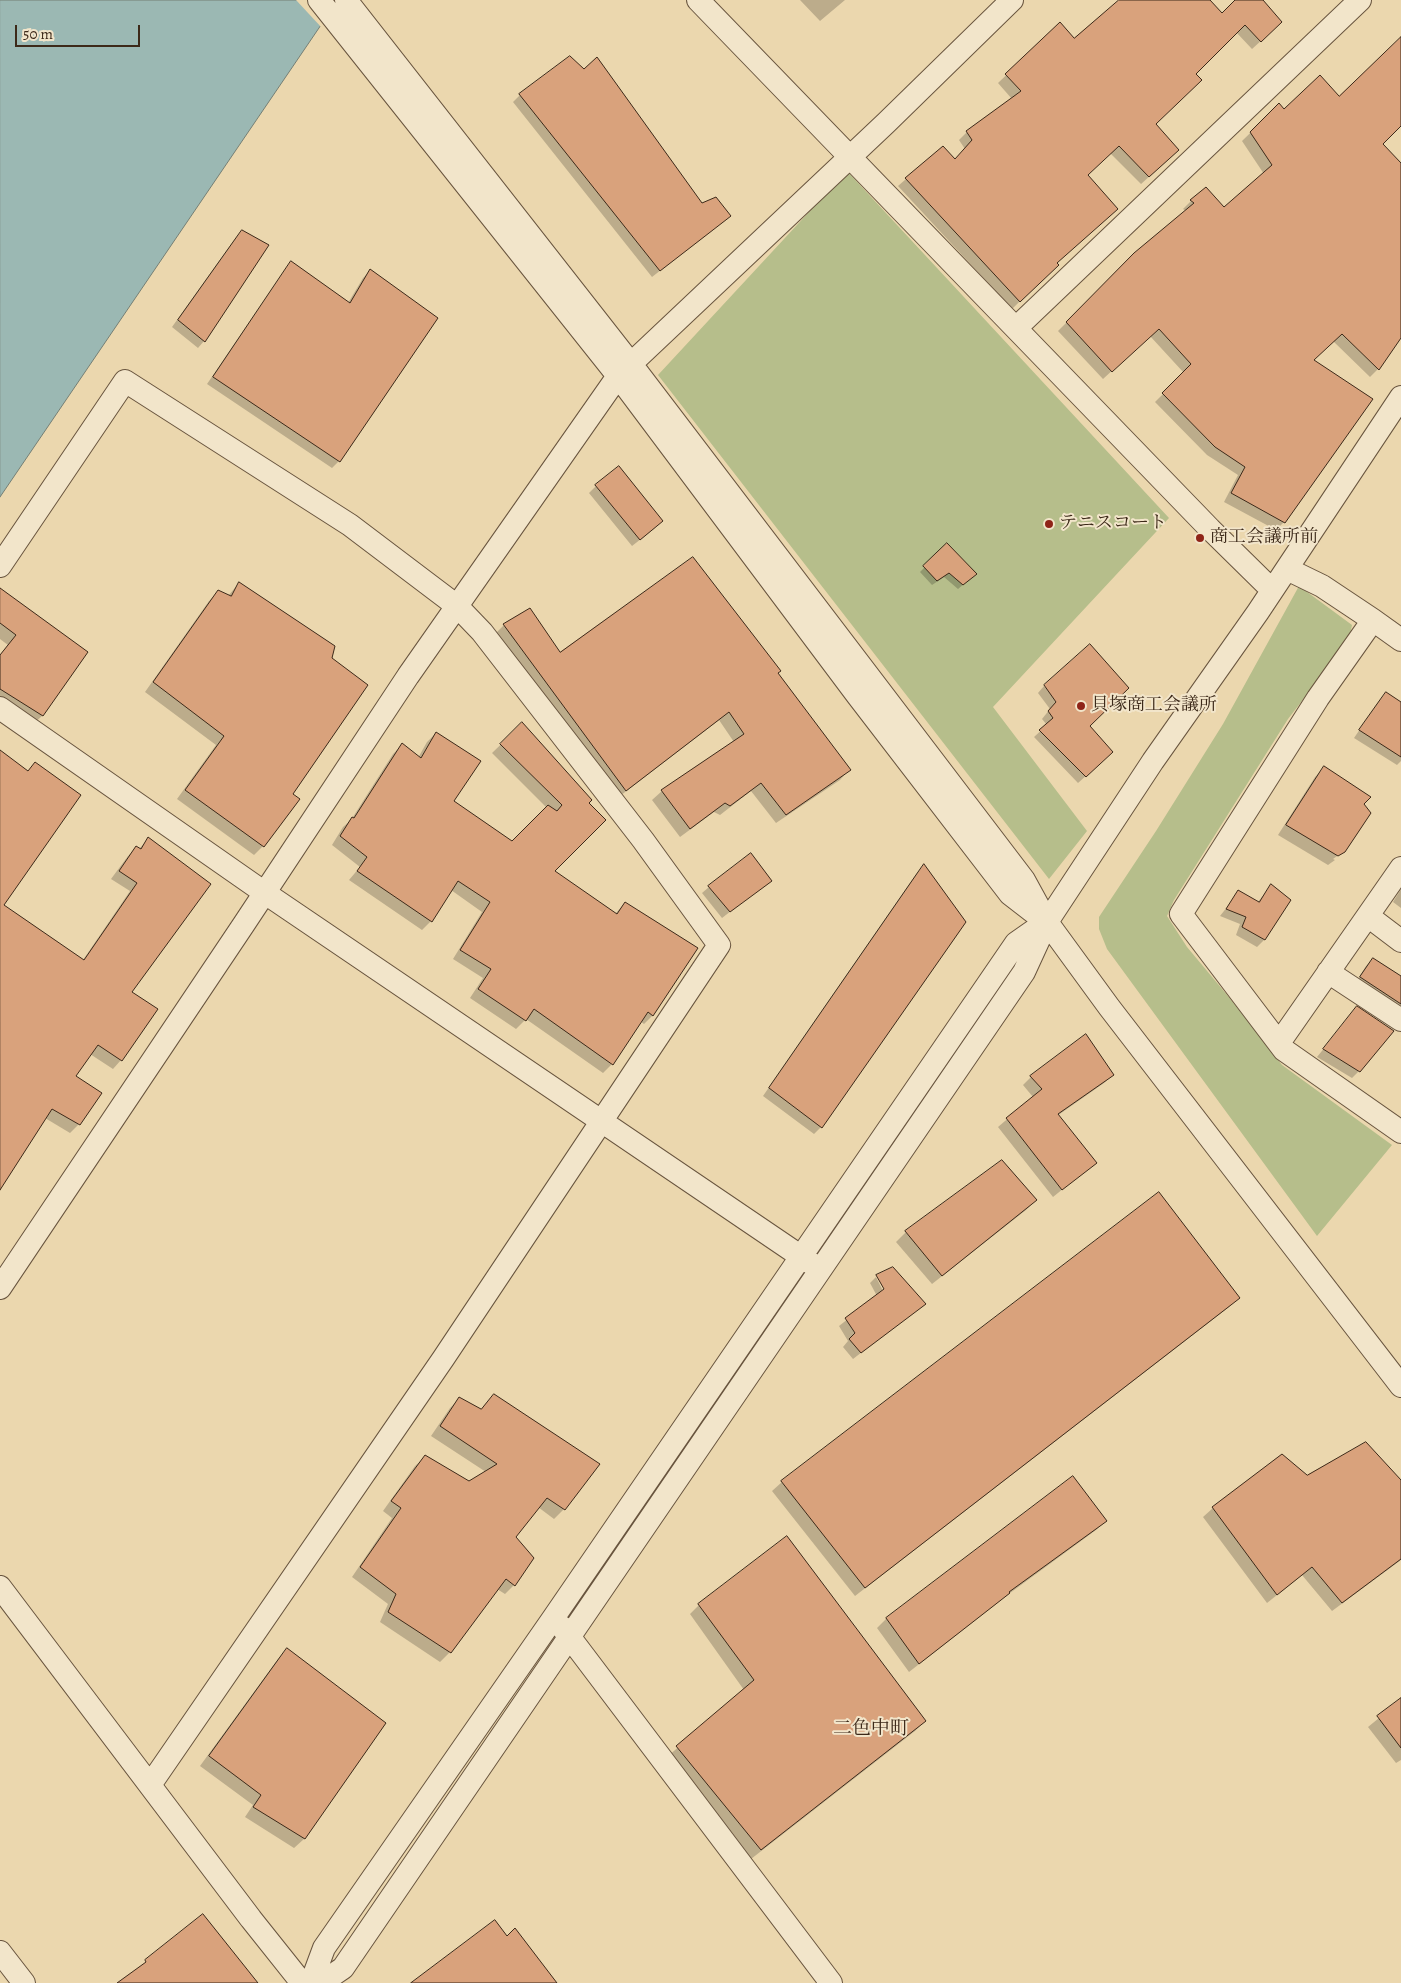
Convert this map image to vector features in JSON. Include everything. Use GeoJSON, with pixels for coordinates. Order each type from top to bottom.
{"type":"FeatureCollection","features":[{"type":"Feature","properties":{"kind":"street"},"geometry":{"type":"LineString","coordinates":[[698,0],[1203,522],[1272,590]]}},
{"type":"Feature","properties":{"kind":"street"},"geometry":{"type":"LineString","coordinates":[[0,1288],[408,676],[624,370],[850,157],[1012,0]]}},
{"type":"Feature","properties":{"kind":"street"},"geometry":{"type":"LineString","coordinates":[[1016,328],[1360,0]]}},
{"type":"Feature","properties":{"kind":"street"},"geometry":{"type":"LineString","coordinates":[[332,5],[624,370],[851,687],[1010,894],[1047,922],[1109,1006],[1401,1386]]}},
{"type":"Feature","properties":{"kind":"street"},"geometry":{"type":"LineString","coordinates":[[0,566],[125,381],[350,526],[458,606],[482,632],[643,840],[719,945],[438,1367],[150,1785]]}},
{"type":"Feature","properties":{"kind":"street"},"geometry":{"type":"LineString","coordinates":[[321,1983],[343,1968],[1024,972],[1047,922],[1153,761],[1287,569],[1401,397]]}},
{"type":"Feature","properties":{"kind":"street"},"geometry":{"type":"LineString","coordinates":[[1287,569],[1322,586],[1401,640]]}},
{"type":"Feature","properties":{"kind":"street"},"geometry":{"type":"LineString","coordinates":[[1373,620],[1318,698],[1181,914],[1284,1050],[1399,1126]]}},
{"type":"Feature","properties":{"kind":"street"},"geometry":{"type":"LineString","coordinates":[[0,708],[265,893],[820,1269]]}},
{"type":"Feature","properties":{"kind":"street"},"geometry":{"type":"LineString","coordinates":[[1279,1043],[1401,868]]}},
{"type":"Feature","properties":{"kind":"street"},"geometry":{"type":"LineString","coordinates":[[1368,916],[1401,941]]}},
{"type":"Feature","properties":{"kind":"street"},"geometry":{"type":"LineString","coordinates":[[312,1983],[324,1948],[554,1617],[1016,943],[1047,922]]}},
{"type":"Feature","properties":{"kind":"street"},"geometry":{"type":"LineString","coordinates":[[1328,972],[1401,1020]]}},
{"type":"Feature","properties":{"kind":"street"},"geometry":{"type":"LineString","coordinates":[[0,1587],[302,1983]]}},
{"type":"Feature","properties":{"kind":"street"},"geometry":{"type":"LineString","coordinates":[[554,1617],[831,1983]]}},
{"type":"Feature","properties":{"kind":"street"},"geometry":{"type":"LineString","coordinates":[[0,1952],[24,1983]]}},
{"type":"Feature","properties":{"kind":"green space"},"geometry":{"type":"Polygon","coordinates":[[[847,171],[1169,518],[993,707],[1087,831],[1049,879],[658,375],[847,171]]]}},
{"type":"Feature","properties":{"kind":"green space"},"geometry":{"type":"Polygon","coordinates":[[[1299,586],[1352,625],[1349,640],[1288,719],[1174,900],[1167,916],[1187,947],[1282,1065],[1392,1145],[1317,1236],[1107,949],[1099,929],[1099,917],[1223,724],[1299,586]]]}},
{"type":"Feature","properties":{"kind":"water"},"geometry":{"type":"Polygon","coordinates":[[[0,0],[338,0],[0,497],[0,0]]]}},
{"type":"Feature","properties":{"kind":"pier"},"geometry":{"type":"Polygon","coordinates":[[[296,0],[340,0],[322,28],[296,0]]]}},
{"type":"Feature","properties":{"kind":"building"},"geometry":{"type":"Polygon","coordinates":[[[1119,0],[1210,0],[1222,13],[1235,0],[1263,0],[1282,22],[1261,42],[1245,25],[1196,74],[1202,80],[1156,124],[1179,150],[1149,177],[1119,146],[1088,175],[1118,209],[1057,263],[1059,265],[1020,302],[905,178],[943,146],[955,159],[972,140],[966,131],[1021,91],[1005,74],[1060,22],[1074,38],[1119,0]]]}},
{"type":"Feature","properties":{"kind":"building"},"geometry":{"type":"Polygon","coordinates":[[[1401,37],[1401,126],[1383,144],[1401,163],[1401,338],[1379,370],[1342,334],[1314,360],[1373,399],[1285,523],[1231,493],[1245,467],[1215,447],[1162,393],[1191,364],[1159,329],[1112,372],[1066,322],[1134,253],[1194,203],[1190,200],[1206,187],[1224,207],[1272,165],[1250,132],[1279,103],[1284,109],[1320,75],[1339,96],[1401,37]]]}},
{"type":"Feature","properties":{"kind":"building"},"geometry":{"type":"Polygon","coordinates":[[[570,56],[584,69],[597,57],[702,203],[716,197],[731,216],[660,271],[519,94],[570,56]]]}},
{"type":"Feature","properties":{"kind":"building"},"geometry":{"type":"Polygon","coordinates":[[[242,230],[269,245],[205,342],[178,320],[242,230]]]}},
{"type":"Feature","properties":{"kind":"building"},"geometry":{"type":"Polygon","coordinates":[[[291,261],[350,303],[370,269],[438,318],[340,462],[213,377],[291,261]]]}},
{"type":"Feature","properties":{"kind":"building"},"geometry":{"type":"Polygon","coordinates":[[[619,466],[663,521],[640,540],[595,485],[619,466]]]}},
{"type":"Feature","properties":{"kind":"building"},"geometry":{"type":"Polygon","coordinates":[[[947,543],[977,574],[963,585],[949,573],[937,581],[923,566],[947,543]]]}},
{"type":"Feature","properties":{"kind":"building"},"geometry":{"type":"Polygon","coordinates":[[[693,557],[781,671],[778,673],[851,770],[786,815],[761,783],[730,806],[725,803],[690,829],[661,790],[744,734],[729,712],[626,791],[503,624],[530,608],[560,652],[693,557]]]}},
{"type":"Feature","properties":{"kind":"building"},"geometry":{"type":"Polygon","coordinates":[[[239,582],[335,646],[332,658],[368,685],[293,794],[300,799],[264,847],[185,790],[224,736],[153,682],[218,590],[231,596],[239,582]]]}},
{"type":"Feature","properties":{"kind":"building"},"geometry":{"type":"Polygon","coordinates":[[[0,588],[88,652],[43,716],[0,689],[0,655],[16,635],[0,623],[0,588]]]}},
{"type":"Feature","properties":{"kind":"building","name":"貝塚商工会議所"},"geometry":{"type":"Polygon","coordinates":[[[1090,644],[1129,688],[1090,726],[1113,752],[1086,777],[1039,730],[1053,718],[1048,711],[1056,702],[1044,685],[1090,644]]]}},
{"type":"Feature","properties":{"kind":"building"},"geometry":{"type":"Polygon","coordinates":[[[1386,692],[1401,702],[1401,757],[1359,730],[1386,692]]]}},
{"type":"Feature","properties":{"kind":"building"},"geometry":{"type":"Polygon","coordinates":[[[522,722],[592,800],[589,803],[606,820],[555,871],[617,914],[625,902],[698,948],[653,1016],[648,1012],[613,1065],[534,1009],[526,1021],[478,989],[491,969],[460,950],[490,902],[458,881],[432,922],[357,871],[367,857],[340,836],[352,817],[354,818],[402,743],[421,758],[436,732],[481,761],[454,801],[512,841],[548,805],[557,811],[562,805],[500,744],[522,722]]]}},
{"type":"Feature","properties":{"kind":"building"},"geometry":{"type":"Polygon","coordinates":[[[0,750],[28,771],[35,762],[81,795],[4,905],[84,960],[137,883],[119,871],[136,846],[141,849],[148,837],[211,884],[132,992],[158,1009],[122,1061],[98,1045],[76,1076],[102,1093],[80,1125],[52,1109],[0,1190],[0,750]]]}},
{"type":"Feature","properties":{"kind":"building"},"geometry":{"type":"Polygon","coordinates":[[[1324,766],[1371,797],[1364,804],[1371,813],[1345,852],[1338,856],[1286,825],[1324,766]]]}},
{"type":"Feature","properties":{"kind":"building"},"geometry":{"type":"Polygon","coordinates":[[[751,853],[772,881],[730,912],[708,886],[751,853]]]}},
{"type":"Feature","properties":{"kind":"building"},"geometry":{"type":"Polygon","coordinates":[[[924,864],[966,922],[822,1128],[769,1088],[924,864]]]}},
{"type":"Feature","properties":{"kind":"building"},"geometry":{"type":"Polygon","coordinates":[[[1271,884],[1291,900],[1265,940],[1242,927],[1246,917],[1226,909],[1238,890],[1259,902],[1271,884]]]}},
{"type":"Feature","properties":{"kind":"building"},"geometry":{"type":"Polygon","coordinates":[[[1373,958],[1401,976],[1401,1004],[1360,977],[1373,958]]]}},
{"type":"Feature","properties":{"kind":"building"},"geometry":{"type":"Polygon","coordinates":[[[1357,1006],[1394,1031],[1360,1072],[1323,1049],[1357,1006]]]}},
{"type":"Feature","properties":{"kind":"building"},"geometry":{"type":"Polygon","coordinates":[[[1086,1034],[1114,1075],[1058,1114],[1097,1163],[1062,1190],[1006,1118],[1042,1089],[1030,1076],[1086,1034]]]}},
{"type":"Feature","properties":{"kind":"building"},"geometry":{"type":"Polygon","coordinates":[[[1002,1160],[1037,1200],[942,1276],[905,1231],[1002,1160]]]}},
{"type":"Feature","properties":{"kind":"building"},"geometry":{"type":"Polygon","coordinates":[[[1159,1192],[1240,1298],[865,1588],[781,1481],[1159,1192]]]}},
{"type":"Feature","properties":{"kind":"building"},"geometry":{"type":"Polygon","coordinates":[[[893,1267],[926,1304],[861,1353],[849,1339],[855,1333],[845,1318],[884,1289],[876,1275],[893,1267]]]}},
{"type":"Feature","properties":{"kind":"building"},"geometry":{"type":"Polygon","coordinates":[[[494,1394],[600,1464],[565,1510],[547,1498],[516,1537],[534,1558],[515,1586],[506,1579],[451,1653],[388,1612],[396,1594],[360,1567],[401,1508],[391,1501],[425,1455],[469,1481],[497,1464],[440,1426],[459,1397],[481,1409],[494,1394]]]}},
{"type":"Feature","properties":{"kind":"building"},"geometry":{"type":"Polygon","coordinates":[[[1366,1442],[1401,1480],[1401,1559],[1342,1603],[1312,1567],[1277,1595],[1212,1507],[1282,1454],[1307,1475],[1366,1442]]]}},
{"type":"Feature","properties":{"kind":"building"},"geometry":{"type":"Polygon","coordinates":[[[1073,1476],[1107,1521],[1009,1592],[919,1664],[886,1618],[1073,1476]]]}},
{"type":"Feature","properties":{"kind":"building"},"geometry":{"type":"Polygon","coordinates":[[[787,1536],[926,1721],[761,1850],[676,1746],[754,1680],[698,1604],[787,1536]]]}},
{"type":"Feature","properties":{"kind":"building"},"geometry":{"type":"Polygon","coordinates":[[[287,1648],[386,1723],[305,1839],[253,1807],[261,1795],[209,1756],[287,1648]]]}},
{"type":"Feature","properties":{"kind":"building"},"geometry":{"type":"Polygon","coordinates":[[[1401,1698],[1401,1748],[1377,1716],[1401,1698]]]}},
{"type":"Feature","properties":{"kind":"building"},"geometry":{"type":"Polygon","coordinates":[[[203,1914],[258,1983],[117,1983],[146,1962],[145,1960],[203,1914]]]}},
{"type":"Feature","properties":{"kind":"building"},"geometry":{"type":"Polygon","coordinates":[[[495,1920],[507,1936],[515,1928],[557,1983],[411,1983],[495,1920]]]}},
{"type":"Feature","properties":{"kind":"place","name":"テニスコート"},"geometry":{"type":"Point","coordinates":[1049,524]}},
{"type":"Feature","properties":{"kind":"place","name":"商工会議所前"},"geometry":{"type":"Point","coordinates":[1200,538]}},
{"type":"Feature","properties":{"kind":"place","name":"貝塚商工会議所"},"geometry":{"type":"Point","coordinates":[1081,706]}},
{"type":"Feature","properties":{"kind":"district","name":"二色中町"},"geometry":{"type":"Point","coordinates":[871,1729]}}]}
